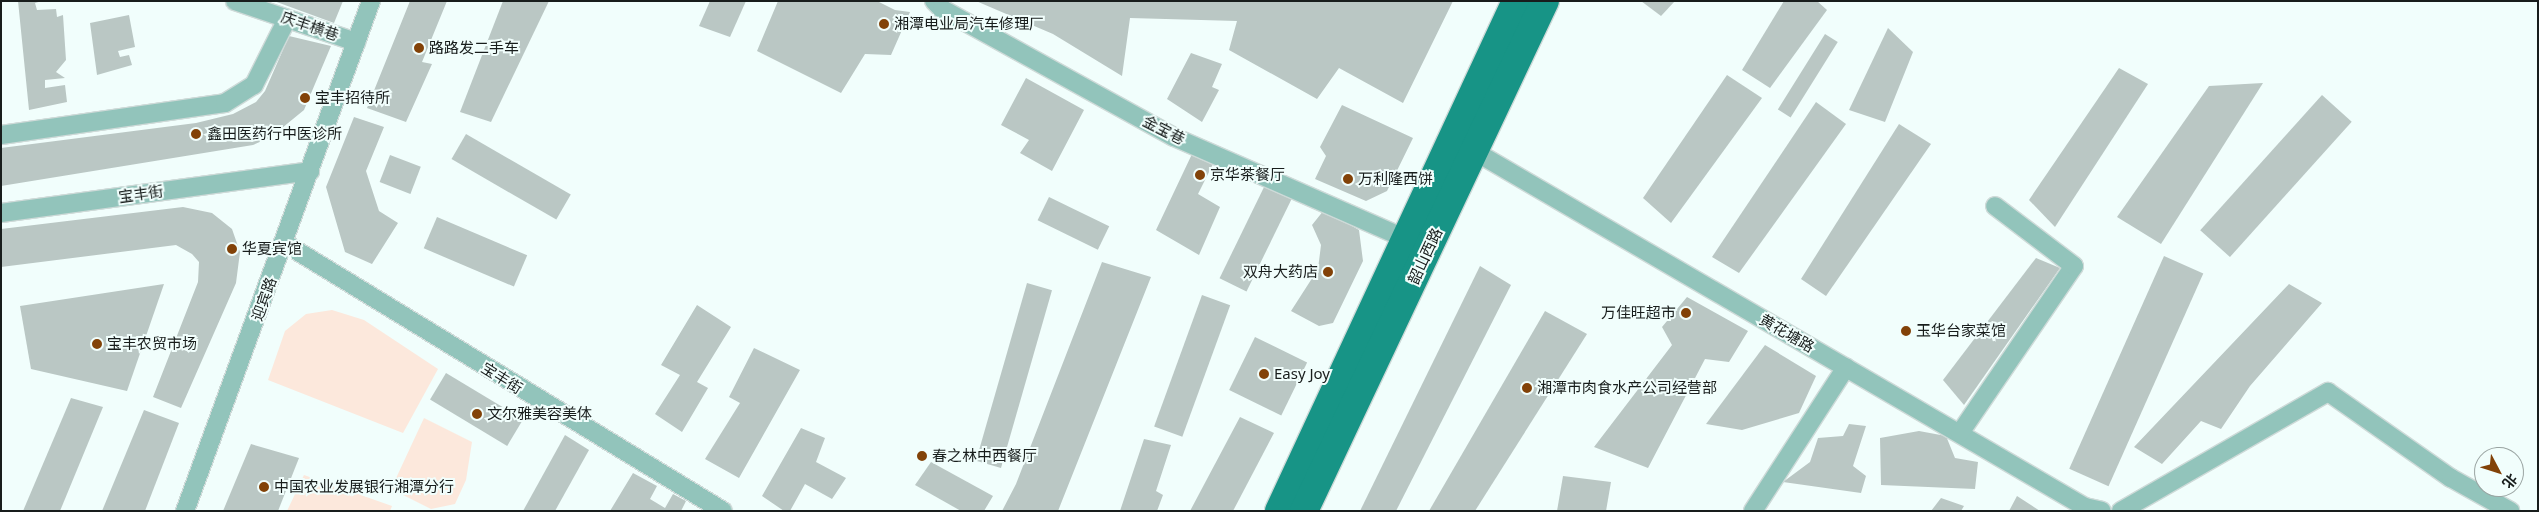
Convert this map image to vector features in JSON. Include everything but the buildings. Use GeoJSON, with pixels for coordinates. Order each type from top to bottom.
{"type":"FeatureCollection","features":[{"type":"Feature","properties":{"kind":"main road","name":"韶山西路"},"geometry":{"type":"LineString","coordinates":[[1279,511],[1404,238],[1516,1]]}},
{"type":"Feature","properties":{"kind":"main road","name":"韶山西路"},"geometry":{"type":"LineString","coordinates":[[1304,511],[1545,1]]}},
{"type":"Feature","properties":{"kind":"main road"},"geometry":{"type":"LineString","coordinates":[[1531,31],[1560,1]]}},
{"type":"Feature","properties":{"kind":"street","name":"庆丰横巷"},"geometry":{"type":"LineString","coordinates":[[235,1],[356,42]]}},
{"type":"Feature","properties":{"kind":"street","name":"迎宾路"},"geometry":{"type":"LineString","coordinates":[[185,511],[371,1]]}},
{"type":"Feature","properties":{"kind":"street","name":"金宝巷"},"geometry":{"type":"LineString","coordinates":[[934,1],[942,9],[1174,137],[1404,238]]}},
{"type":"Feature","properties":{"kind":"street"},"geometry":{"type":"LineString","coordinates":[[1,135],[225,103],[254,85],[286,19]]}},
{"type":"Feature","properties":{"kind":"street","name":"黄花塘路"},"geometry":{"type":"LineString","coordinates":[[1474,151],[1960,434],[2071,505],[2102,511]]}},
{"type":"Feature","properties":{"kind":"street","name":"宝丰街"},"geometry":{"type":"LineString","coordinates":[[1,213],[310,171]]}},
{"type":"Feature","properties":{"kind":"street"},"geometry":{"type":"LineString","coordinates":[[1960,434],[2074,266],[1995,206]]}},
{"type":"Feature","properties":{"kind":"street","name":"宝丰街"},"geometry":{"type":"LineString","coordinates":[[284,243],[723,511]]}},
{"type":"Feature","properties":{"kind":"street"},"geometry":{"type":"LineString","coordinates":[[1754,511],[1846,367]]}},
{"type":"Feature","properties":{"kind":"street"},"geometry":{"type":"LineString","coordinates":[[2121,511],[2328,392],[2451,478],[2510,511]]}},
{"type":"Feature","properties":{"kind":"shaded area"},"geometry":{"type":"Polygon","coordinates":[[[332,310],[364,320],[438,369],[403,433],[268,380],[285,331],[306,314],[332,310]]]}},
{"type":"Feature","properties":{"kind":"shaded area"},"geometry":{"type":"Polygon","coordinates":[[[424,418],[472,442],[466,480],[455,504],[431,509],[391,489],[424,418]]]}},
{"type":"Feature","properties":{"kind":"shaded area"},"geometry":{"type":"Polygon","coordinates":[[[304,475],[392,506],[390,511],[287,511],[304,475]]]}},
{"type":"Feature","properties":{"kind":"place","name":"湘潭电业局汽车修理厂"},"geometry":{"type":"Point","coordinates":[884,24]}},
{"type":"Feature","properties":{"kind":"place","name":"路路发二手车"},"geometry":{"type":"Point","coordinates":[419,48]}},
{"type":"Feature","properties":{"kind":"place","name":"宝丰招待所"},"geometry":{"type":"Point","coordinates":[305,98]}},
{"type":"Feature","properties":{"kind":"place","name":"鑫田医药行中医诊所"},"geometry":{"type":"Point","coordinates":[196,134]}},
{"type":"Feature","properties":{"kind":"place","name":"京华茶餐厅"},"geometry":{"type":"Point","coordinates":[1200,175]}},
{"type":"Feature","properties":{"kind":"place","name":"万利隆西饼"},"geometry":{"type":"Point","coordinates":[1348,179]}},
{"type":"Feature","properties":{"kind":"place","name":"华夏宾馆"},"geometry":{"type":"Point","coordinates":[232,249]}},
{"type":"Feature","properties":{"kind":"place","name":"双舟大药店"},"geometry":{"type":"Point","coordinates":[1328,272]}},
{"type":"Feature","properties":{"kind":"place","name":"万佳旺超市"},"geometry":{"type":"Point","coordinates":[1686,313]}},
{"type":"Feature","properties":{"kind":"place","name":"玉华台家菜馆"},"geometry":{"type":"Point","coordinates":[1906,331]}},
{"type":"Feature","properties":{"kind":"place","name":"宝丰农贸市场"},"geometry":{"type":"Point","coordinates":[97,344]}},
{"type":"Feature","properties":{"kind":"place","name":"Easy Joy"},"geometry":{"type":"Point","coordinates":[1264,374]}},
{"type":"Feature","properties":{"kind":"place","name":"湘潭市肉食水产公司经营部"},"geometry":{"type":"Point","coordinates":[1527,388]}},
{"type":"Feature","properties":{"kind":"place","name":"文尔雅美容美体"},"geometry":{"type":"Point","coordinates":[477,414]}},
{"type":"Feature","properties":{"kind":"place","name":"春之林中西餐厅"},"geometry":{"type":"Point","coordinates":[922,456]}},
{"type":"Feature","properties":{"kind":"place","name":"中国农业发展银行湘潭分行"},"geometry":{"type":"Point","coordinates":[264,487]}}]}
